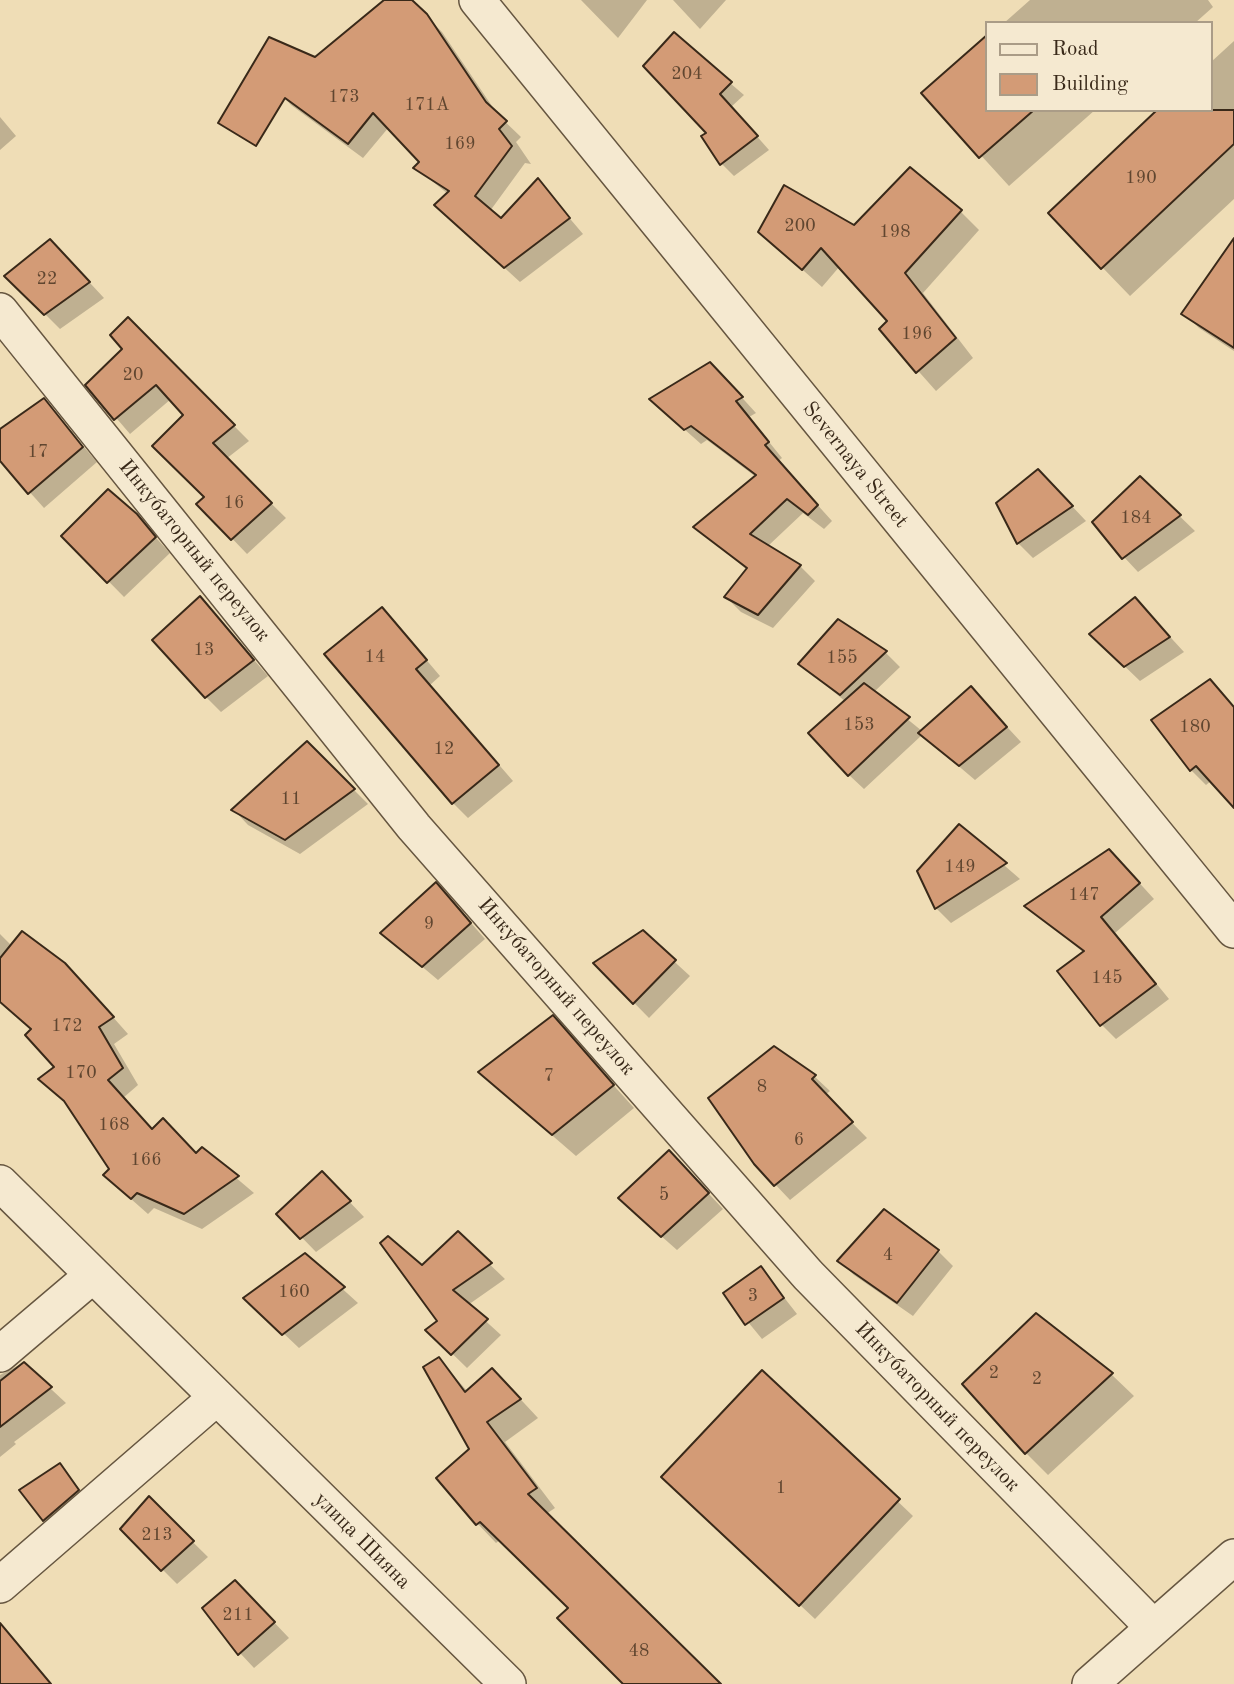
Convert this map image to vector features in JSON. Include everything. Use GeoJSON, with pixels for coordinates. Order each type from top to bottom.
{"type":"FeatureCollection","features":[{"type":"Feature","properties":{"kind":"street","name":"Severnaya Street"},"geometry":{"type":"LineString","coordinates":[[477,0],[1234,930]]}},
{"type":"Feature","properties":{"kind":"street","name":"Инкубаторный переулок"},"geometry":{"type":"LineString","coordinates":[[0,311],[414,827],[808,1275],[1153,1627]]}},
{"type":"Feature","properties":{"kind":"street","name":"улица Шияна"},"geometry":{"type":"LineString","coordinates":[[0,1183],[508,1684]]}},
{"type":"Feature","properties":{"kind":"street"},"geometry":{"type":"LineString","coordinates":[[0,1354],[93,1275]]}},
{"type":"Feature","properties":{"kind":"street"},"geometry":{"type":"LineString","coordinates":[[0,1585],[217,1397]]}},
{"type":"Feature","properties":{"kind":"street"},"geometry":{"type":"LineString","coordinates":[[1090,1684],[1234,1557]]}},
{"type":"Feature","properties":{"kind":"building"},"geometry":{"type":"Polygon","coordinates":[[[384,0],[412,0],[427,14],[486,102],[507,121],[499,129],[512,146],[475,196],[501,218],[538,178],[570,218],[504,268],[434,205],[449,191],[413,168],[419,162],[373,113],[348,144],[285,98],[256,146],[218,123],[269,37],[315,57],[384,0]]]}},
{"type":"Feature","properties":{"kind":"building"},"geometry":{"type":"Polygon","coordinates":[[[674,32],[732,82],[720,94],[758,136],[720,165],[701,136],[706,133],[643,66],[674,32]]]}},
{"type":"Feature","properties":{"kind":"building"},"geometry":{"type":"Polygon","coordinates":[[[986,36],[986,112],[1032,112],[979,158],[921,93],[986,36]]]}},
{"type":"Feature","properties":{"kind":"building"},"geometry":{"type":"Polygon","coordinates":[[[1234,110],[1234,144],[1101,269],[1048,213],[1155,112],[1234,110]]]}},
{"type":"Feature","properties":{"kind":"building"},"geometry":{"type":"Polygon","coordinates":[[[910,167],[962,210],[905,273],[956,338],[916,373],[879,329],[887,321],[821,248],[802,270],[758,232],[784,185],[854,225],[910,167]]]}},
{"type":"Feature","properties":{"kind":"building"},"geometry":{"type":"Polygon","coordinates":[[[1234,238],[1234,348],[1181,314],[1234,238]]]}},
{"type":"Feature","properties":{"kind":"building"},"geometry":{"type":"Polygon","coordinates":[[[50,239],[90,282],[44,315],[4,276],[50,239]]]}},
{"type":"Feature","properties":{"kind":"building"},"geometry":{"type":"Polygon","coordinates":[[[128,317],[235,425],[213,443],[272,503],[231,540],[196,504],[204,497],[152,446],[183,415],[156,385],[114,420],[85,385],[122,349],[110,335],[128,317]]]}},
{"type":"Feature","properties":{"kind":"building"},"geometry":{"type":"Polygon","coordinates":[[[710,362],[743,397],[736,401],[769,442],[765,445],[818,505],[808,515],[787,499],[750,534],[801,565],[758,615],[724,597],[747,568],[693,527],[756,475],[691,426],[684,430],[649,399],[710,362]]]}},
{"type":"Feature","properties":{"kind":"building"},"geometry":{"type":"Polygon","coordinates":[[[44,398],[83,447],[28,494],[0,461],[0,429],[44,398]]]}},
{"type":"Feature","properties":{"kind":"building"},"geometry":{"type":"Polygon","coordinates":[[[1038,469],[1073,506],[1017,544],[996,503],[1038,469]]]}},
{"type":"Feature","properties":{"kind":"building"},"geometry":{"type":"Polygon","coordinates":[[[1140,476],[1181,515],[1122,559],[1092,522],[1140,476]]]}},
{"type":"Feature","properties":{"kind":"building"},"geometry":{"type":"Polygon","coordinates":[[[108,489],[137,514],[156,537],[107,583],[61,536],[108,489]]]}},
{"type":"Feature","properties":{"kind":"building"},"geometry":{"type":"Polygon","coordinates":[[[200,596],[254,660],[205,698],[152,640],[200,596]]]}},
{"type":"Feature","properties":{"kind":"building"},"geometry":{"type":"Polygon","coordinates":[[[1135,597],[1170,637],[1124,667],[1089,634],[1135,597]]]}},
{"type":"Feature","properties":{"kind":"building"},"geometry":{"type":"Polygon","coordinates":[[[382,607],[427,660],[416,669],[499,765],[452,804],[324,654],[382,607]]]}},
{"type":"Feature","properties":{"kind":"building"},"geometry":{"type":"Polygon","coordinates":[[[838,619],[887,651],[840,695],[798,664],[838,619]]]}},
{"type":"Feature","properties":{"kind":"building"},"geometry":{"type":"Polygon","coordinates":[[[1210,679],[1234,707],[1234,808],[1196,766],[1190,771],[1151,720],[1210,679]]]}},
{"type":"Feature","properties":{"kind":"building"},"geometry":{"type":"Polygon","coordinates":[[[864,683],[910,717],[848,776],[808,733],[864,683]]]}},
{"type":"Feature","properties":{"kind":"building"},"geometry":{"type":"Polygon","coordinates":[[[971,686],[1007,727],[959,766],[918,733],[971,686]]]}},
{"type":"Feature","properties":{"kind":"building"},"geometry":{"type":"Polygon","coordinates":[[[307,741],[355,789],[285,840],[231,810],[307,741]]]}},
{"type":"Feature","properties":{"kind":"building"},"geometry":{"type":"Polygon","coordinates":[[[959,824],[1007,863],[935,909],[917,871],[959,824]]]}},
{"type":"Feature","properties":{"kind":"building"},"geometry":{"type":"Polygon","coordinates":[[[1109,849],[1140,883],[1101,917],[1156,984],[1100,1026],[1057,971],[1084,951],[1024,906],[1109,849]]]}},
{"type":"Feature","properties":{"kind":"building"},"geometry":{"type":"Polygon","coordinates":[[[436,882],[471,923],[422,967],[380,933],[436,882]]]}},
{"type":"Feature","properties":{"kind":"building"},"geometry":{"type":"Polygon","coordinates":[[[643,930],[676,960],[633,1004],[593,963],[643,930]]]}},
{"type":"Feature","properties":{"kind":"building"},"geometry":{"type":"Polygon","coordinates":[[[22,931],[65,963],[114,1017],[99,1027],[123,1068],[108,1080],[152,1129],[163,1118],[196,1153],[202,1147],[239,1176],[184,1214],[137,1193],[131,1199],[103,1175],[109,1169],[64,1101],[38,1079],[54,1067],[25,1035],[31,1029],[0,1002],[0,958],[22,931]]]}},
{"type":"Feature","properties":{"kind":"building"},"geometry":{"type":"Polygon","coordinates":[[[553,1015],[614,1085],[552,1135],[478,1072],[553,1015]]]}},
{"type":"Feature","properties":{"kind":"building"},"geometry":{"type":"Polygon","coordinates":[[[774,1046],[816,1075],[812,1079],[853,1122],[774,1186],[754,1164],[708,1098],[774,1046]]]}},
{"type":"Feature","properties":{"kind":"building"},"geometry":{"type":"Polygon","coordinates":[[[669,1150],[709,1193],[661,1237],[618,1198],[669,1150]]]}},
{"type":"Feature","properties":{"kind":"building"},"geometry":{"type":"Polygon","coordinates":[[[322,1171],[351,1201],[300,1239],[276,1214],[322,1171]]]}},
{"type":"Feature","properties":{"kind":"building"},"geometry":{"type":"Polygon","coordinates":[[[884,1209],[939,1250],[897,1303],[837,1261],[884,1209]]]}},
{"type":"Feature","properties":{"kind":"building"},"geometry":{"type":"Polygon","coordinates":[[[458,1231],[492,1263],[453,1290],[488,1319],[451,1355],[425,1330],[437,1321],[380,1243],[388,1236],[422,1265],[458,1231]]]}},
{"type":"Feature","properties":{"kind":"building"},"geometry":{"type":"Polygon","coordinates":[[[305,1253],[345,1287],[282,1335],[243,1298],[305,1253]]]}},
{"type":"Feature","properties":{"kind":"building"},"geometry":{"type":"Polygon","coordinates":[[[761,1266],[784,1298],[745,1325],[723,1293],[761,1266]]]}},
{"type":"Feature","properties":{"kind":"building"},"geometry":{"type":"Polygon","coordinates":[[[1036,1313],[1113,1373],[1025,1454],[962,1384],[1036,1313]]]}},
{"type":"Feature","properties":{"kind":"building"},"geometry":{"type":"Polygon","coordinates":[[[439,1357],[465,1392],[492,1368],[521,1399],[487,1422],[537,1488],[528,1494],[721,1684],[623,1684],[557,1618],[568,1608],[480,1522],[476,1525],[436,1478],[469,1449],[423,1367],[439,1357]]]}},
{"type":"Feature","properties":{"kind":"building"},"geometry":{"type":"Polygon","coordinates":[[[24,1362],[52,1387],[0,1427],[0,1381],[24,1362]]]}},
{"type":"Feature","properties":{"kind":"building"},"geometry":{"type":"Polygon","coordinates":[[[762,1370],[900,1499],[799,1606],[661,1477],[762,1370]]]}},
{"type":"Feature","properties":{"kind":"building"},"geometry":{"type":"Polygon","coordinates":[[[60,1463],[79,1490],[43,1521],[19,1490],[60,1463]]]}},
{"type":"Feature","properties":{"kind":"building"},"geometry":{"type":"Polygon","coordinates":[[[149,1496],[194,1541],[161,1571],[120,1529],[149,1496]]]}},
{"type":"Feature","properties":{"kind":"building"},"geometry":{"type":"Polygon","coordinates":[[[235,1580],[275,1622],[238,1655],[202,1608],[235,1580]]]}},
{"type":"Feature","properties":{"kind":"building"},"geometry":{"type":"Polygon","coordinates":[[[0,1623],[51,1684],[0,1684],[0,1623]]]}}]}
